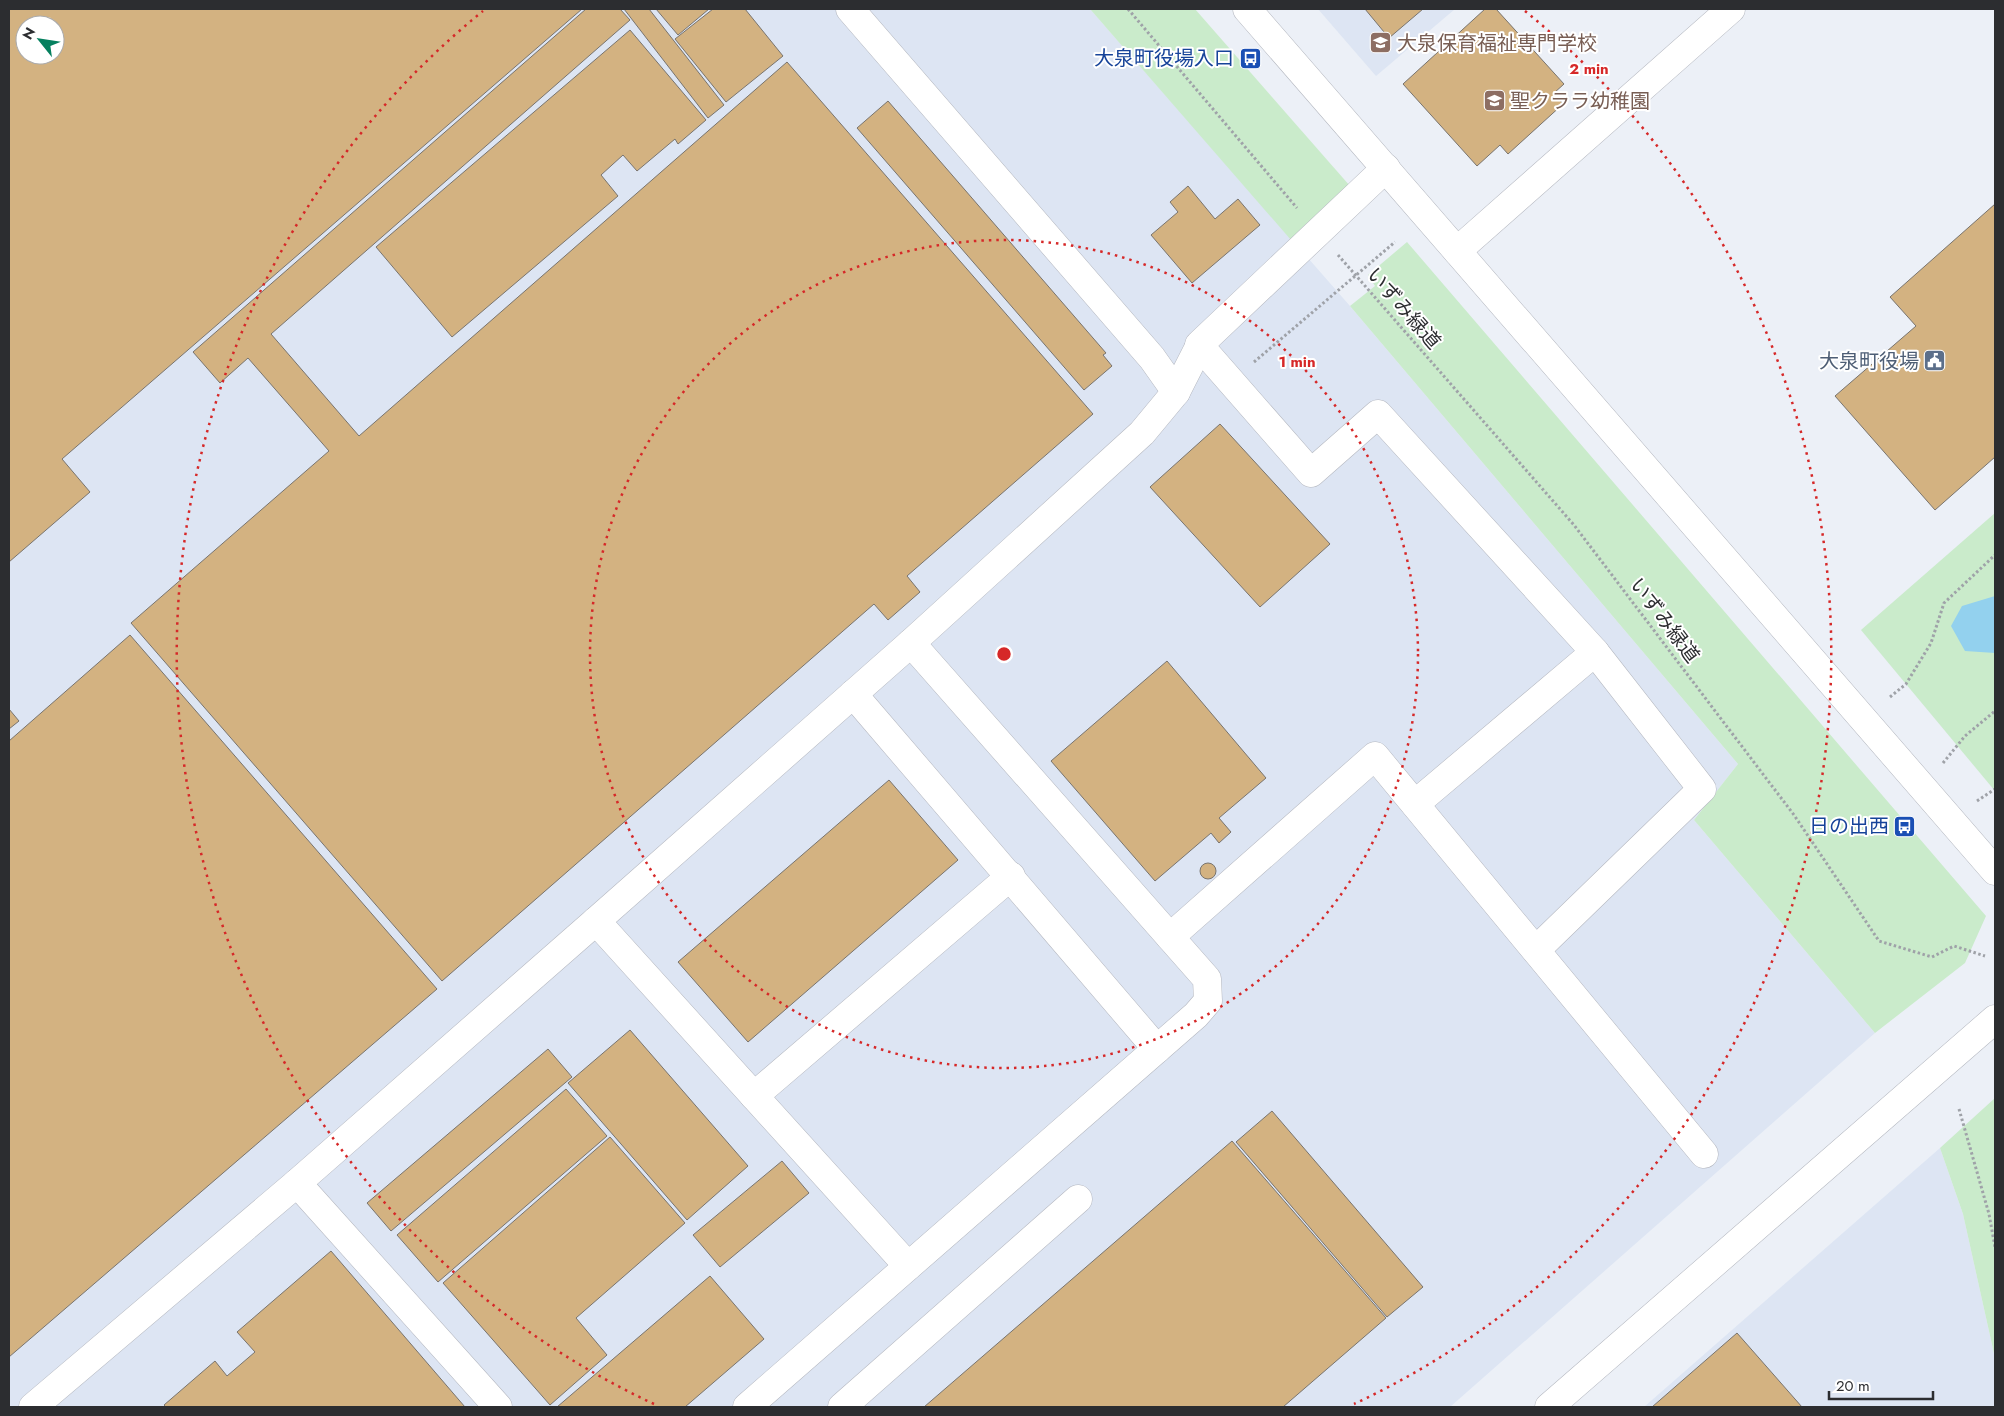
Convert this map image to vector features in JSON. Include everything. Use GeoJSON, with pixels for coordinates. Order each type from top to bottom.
{"type":"FeatureCollection","features":[{"type":"Feature","properties":{"kind":"street"},"geometry":{"type":"LineString","coordinates":[[850,9],[1152,358],[1176,392]]}},
{"type":"Feature","properties":{"kind":"street"},"geometry":{"type":"LineString","coordinates":[[1247,9],[1995,871]]}},
{"type":"Feature","properties":{"kind":"street"},"geometry":{"type":"LineString","coordinates":[[1457,251],[1730,9]]}},
{"type":"Feature","properties":{"kind":"street"},"geometry":{"type":"LineString","coordinates":[[33,1407],[297,1183],[596,921],[911,643],[1142,433],[1176,392],[1199,345],[1386,168]]}},
{"type":"Feature","properties":{"kind":"street"},"geometry":{"type":"LineString","coordinates":[[1199,345],[1311,473],[1378,414],[1595,652],[1702,789],[1536,950]]}},
{"type":"Feature","properties":{"kind":"street"},"geometry":{"type":"LineString","coordinates":[[747,1407],[1196,1015],[1208,1001],[1207,979],[911,643]]}},
{"type":"Feature","properties":{"kind":"street"},"geometry":{"type":"LineString","coordinates":[[1415,804],[1595,652]]}},
{"type":"Feature","properties":{"kind":"street"},"geometry":{"type":"LineString","coordinates":[[853,694],[1011,876],[1157,1049]]}},
{"type":"Feature","properties":{"kind":"street"},"geometry":{"type":"LineString","coordinates":[[1170,937],[1375,756],[1704,1154]]}},
{"type":"Feature","properties":{"kind":"street"},"geometry":{"type":"LineString","coordinates":[[754,1096],[1011,876]]}},
{"type":"Feature","properties":{"kind":"street"},"geometry":{"type":"LineString","coordinates":[[596,921],[908,1266]]}},
{"type":"Feature","properties":{"kind":"street"},"geometry":{"type":"LineString","coordinates":[[1549,1407],[1995,1019]]}},
{"type":"Feature","properties":{"kind":"street"},"geometry":{"type":"LineString","coordinates":[[297,1183],[498,1407]]}},
{"type":"Feature","properties":{"kind":"street"},"geometry":{"type":"LineString","coordinates":[[842,1407],[1078,1199]]}},
{"type":"Feature","properties":{"kind":"path"},"geometry":{"type":"LineString","coordinates":[[1128,9],[1301,212]]}},
{"type":"Feature","properties":{"kind":"path"},"geometry":{"type":"LineString","coordinates":[[1251,364],[1395,242]]}},
{"type":"Feature","properties":{"kind":"path","name":"いずみ緑道"},"geometry":{"type":"LineString","coordinates":[[1337,254],[1574,525],[1794,815],[1879,941],[1932,957],[1954,946],[1985,956]]}},
{"type":"Feature","properties":{"kind":"path"},"geometry":{"type":"LineString","coordinates":[[1890,697],[1906,684],[1931,643],[1944,603],[1995,555]]}},
{"type":"Feature","properties":{"kind":"path"},"geometry":{"type":"LineString","coordinates":[[1944,762],[1965,736],[1995,711]]}},
{"type":"Feature","properties":{"kind":"path"},"geometry":{"type":"LineString","coordinates":[[1976,801],[1995,789]]}},
{"type":"Feature","properties":{"kind":"path"},"geometry":{"type":"LineString","coordinates":[[1959,1109],[1989,1214],[1995,1248]]}},
{"type":"Feature","properties":{"kind":"shaded area"},"geometry":{"type":"Polygon","coordinates":[[[9,9],[1090,9],[1350,306],[1738,764],[1694,820],[1875,1033],[1450,1407],[9,1407],[9,9]]]}},
{"type":"Feature","properties":{"kind":"shaded area","name":"大泉保育福祉専門学校"},"geometry":{"type":"Polygon","coordinates":[[[1318,9],[1455,9],[1376,76],[1318,9]]]}},
{"type":"Feature","properties":{"kind":"shaded area"},"geometry":{"type":"Polygon","coordinates":[[[1940,1148],[1963,1214],[1995,1358],[1995,1407],[1644,1407],[1940,1148]]]}},
{"type":"Feature","properties":{"kind":"green space"},"geometry":{"type":"Polygon","coordinates":[[[1090,9],[1195,9],[1350,186],[1291,240],[1090,9]]]}},
{"type":"Feature","properties":{"kind":"green space"},"geometry":{"type":"Polygon","coordinates":[[[1407,242],[1986,916],[1965,963],[1875,1033],[1694,820],[1738,764],[1350,306],[1375,286],[1368,275],[1407,242]]]}},
{"type":"Feature","properties":{"kind":"green space"},"geometry":{"type":"Polygon","coordinates":[[[1995,513],[1995,791],[1861,630],[1995,513]]]}},
{"type":"Feature","properties":{"kind":"green space"},"geometry":{"type":"Polygon","coordinates":[[[1995,1098],[1995,1358],[1963,1214],[1940,1148],[1995,1098]]]}},
{"type":"Feature","properties":{"kind":"water"},"geometry":{"type":"Polygon","coordinates":[[[1995,596],[1995,653],[1965,651],[1951,626],[1962,606],[1995,596]]]}},
{"type":"Feature","properties":{"kind":"building"},"geometry":{"type":"Polygon","coordinates":[[[9,9],[582,9],[62,459],[90,492],[9,562],[9,9]]]}},
{"type":"Feature","properties":{"kind":"building"},"geometry":{"type":"Polygon","coordinates":[[[586,9],[620,9],[630,20],[271,334],[359,436],[787,62],[1093,414],[907,576],[920,592],[888,620],[874,604],[442,981],[131,623],[329,451],[248,358],[220,383],[193,352],[586,9]]]}},
{"type":"Feature","properties":{"kind":"building"},"geometry":{"type":"Polygon","coordinates":[[[624,9],[649,9],[724,105],[708,118],[624,9]]]}},
{"type":"Feature","properties":{"kind":"building"},"geometry":{"type":"Polygon","coordinates":[[[656,9],[709,9],[678,35],[656,9]]]}},
{"type":"Feature","properties":{"kind":"building"},"geometry":{"type":"Polygon","coordinates":[[[713,9],[745,9],[783,56],[726,102],[675,39],[713,9]]]}},
{"type":"Feature","properties":{"kind":"building"},"geometry":{"type":"Polygon","coordinates":[[[1365,9],[1423,9],[1389,38],[1365,9]]]}},
{"type":"Feature","properties":{"kind":"building"},"geometry":{"type":"Polygon","coordinates":[[[1485,9],[1496,9],[1564,84],[1554,93],[1563,104],[1508,154],[1500,145],[1477,166],[1403,84],[1485,9]]]}},
{"type":"Feature","properties":{"kind":"building"},"geometry":{"type":"Polygon","coordinates":[[[630,30],[706,120],[678,144],[675,139],[637,171],[623,155],[601,175],[618,196],[452,337],[376,247],[630,30]]]}},
{"type":"Feature","properties":{"kind":"building"},"geometry":{"type":"Polygon","coordinates":[[[888,101],[1106,353],[1103,355],[1112,366],[1084,390],[857,128],[888,101]]]}},
{"type":"Feature","properties":{"kind":"building"},"geometry":{"type":"Polygon","coordinates":[[[1188,186],[1215,219],[1238,199],[1260,225],[1192,283],[1151,235],[1178,212],[1170,202],[1188,186]]]}},
{"type":"Feature","properties":{"kind":"building","name":"大泉町役場"},"geometry":{"type":"Polygon","coordinates":[[[1995,204],[1995,457],[1935,510],[1835,396],[1916,326],[1890,297],[1995,204]]]}},
{"type":"Feature","properties":{"kind":"building"},"geometry":{"type":"Polygon","coordinates":[[[1220,424],[1330,544],[1260,607],[1150,487],[1220,424]]]}},
{"type":"Feature","properties":{"kind":"building"},"geometry":{"type":"Polygon","coordinates":[[[130,635],[437,989],[9,1357],[9,741],[130,635]]]}},
{"type":"Feature","properties":{"kind":"building"},"geometry":{"type":"Polygon","coordinates":[[[1167,661],[1266,778],[1219,818],[1231,832],[1219,843],[1211,833],[1155,881],[1051,761],[1167,661]]]}},
{"type":"Feature","properties":{"kind":"building"},"geometry":{"type":"Polygon","coordinates":[[[9,709],[19,721],[9,729],[9,709]]]}},
{"type":"Feature","properties":{"kind":"building"},"geometry":{"type":"Polygon","coordinates":[[[889,780],[958,860],[748,1042],[678,962],[889,780]]]}},
{"type":"Feature","properties":{"kind":"building"},"geometry":{"type":"Polygon","coordinates":[[[1208,863],[1216,871],[1208,879],[1200,871],[1208,863]]]}},
{"type":"Feature","properties":{"kind":"building"},"geometry":{"type":"Polygon","coordinates":[[[630,1030],[748,1166],[687,1220],[568,1083],[630,1030]]]}},
{"type":"Feature","properties":{"kind":"building"},"geometry":{"type":"Polygon","coordinates":[[[548,1049],[572,1077],[391,1231],[367,1203],[548,1049]]]}},
{"type":"Feature","properties":{"kind":"building"},"geometry":{"type":"Polygon","coordinates":[[[566,1089],[607,1136],[438,1282],[397,1235],[566,1089]]]}},
{"type":"Feature","properties":{"kind":"building"},"geometry":{"type":"Polygon","coordinates":[[[1272,1111],[1423,1287],[1387,1317],[1236,1142],[1272,1111]]]}},
{"type":"Feature","properties":{"kind":"building"},"geometry":{"type":"Polygon","coordinates":[[[610,1137],[685,1223],[576,1318],[607,1355],[550,1405],[443,1283],[610,1137]]]}},
{"type":"Feature","properties":{"kind":"building"},"geometry":{"type":"Polygon","coordinates":[[[1232,1141],[1386,1318],[1283,1407],[924,1407],[1232,1141]]]}},
{"type":"Feature","properties":{"kind":"building"},"geometry":{"type":"Polygon","coordinates":[[[782,1161],[809,1193],[720,1267],[693,1235],[782,1161]]]}},
{"type":"Feature","properties":{"kind":"building"},"geometry":{"type":"Polygon","coordinates":[[[331,1251],[465,1407],[166,1407],[164,1405],[215,1361],[227,1376],[255,1352],[237,1332],[331,1251]]]}},
{"type":"Feature","properties":{"kind":"building"},"geometry":{"type":"Polygon","coordinates":[[[710,1276],[764,1339],[685,1407],[557,1407],[710,1276]]]}},
{"type":"Feature","properties":{"kind":"building"},"geometry":{"type":"Polygon","coordinates":[[[1737,1333],[1802,1407],[1652,1407],[1737,1333]]]}},
{"type":"Feature","properties":{"kind":"place","name":"大泉保育福祉専門学校"},"geometry":{"type":"Point","coordinates":[1381,43]}},
{"type":"Feature","properties":{"kind":"place","name":"大泉町役場入口"},"geometry":{"type":"Point","coordinates":[1250,58]}},
{"type":"Feature","properties":{"kind":"place","name":"聖クララ幼稚園"},"geometry":{"type":"Point","coordinates":[1494,101]}},
{"type":"Feature","properties":{"kind":"place","name":"大泉町役場"},"geometry":{"type":"Point","coordinates":[1935,361]}},
{"type":"Feature","properties":{"kind":"place","name":"日の出西"},"geometry":{"type":"Point","coordinates":[1905,826]}}]}
